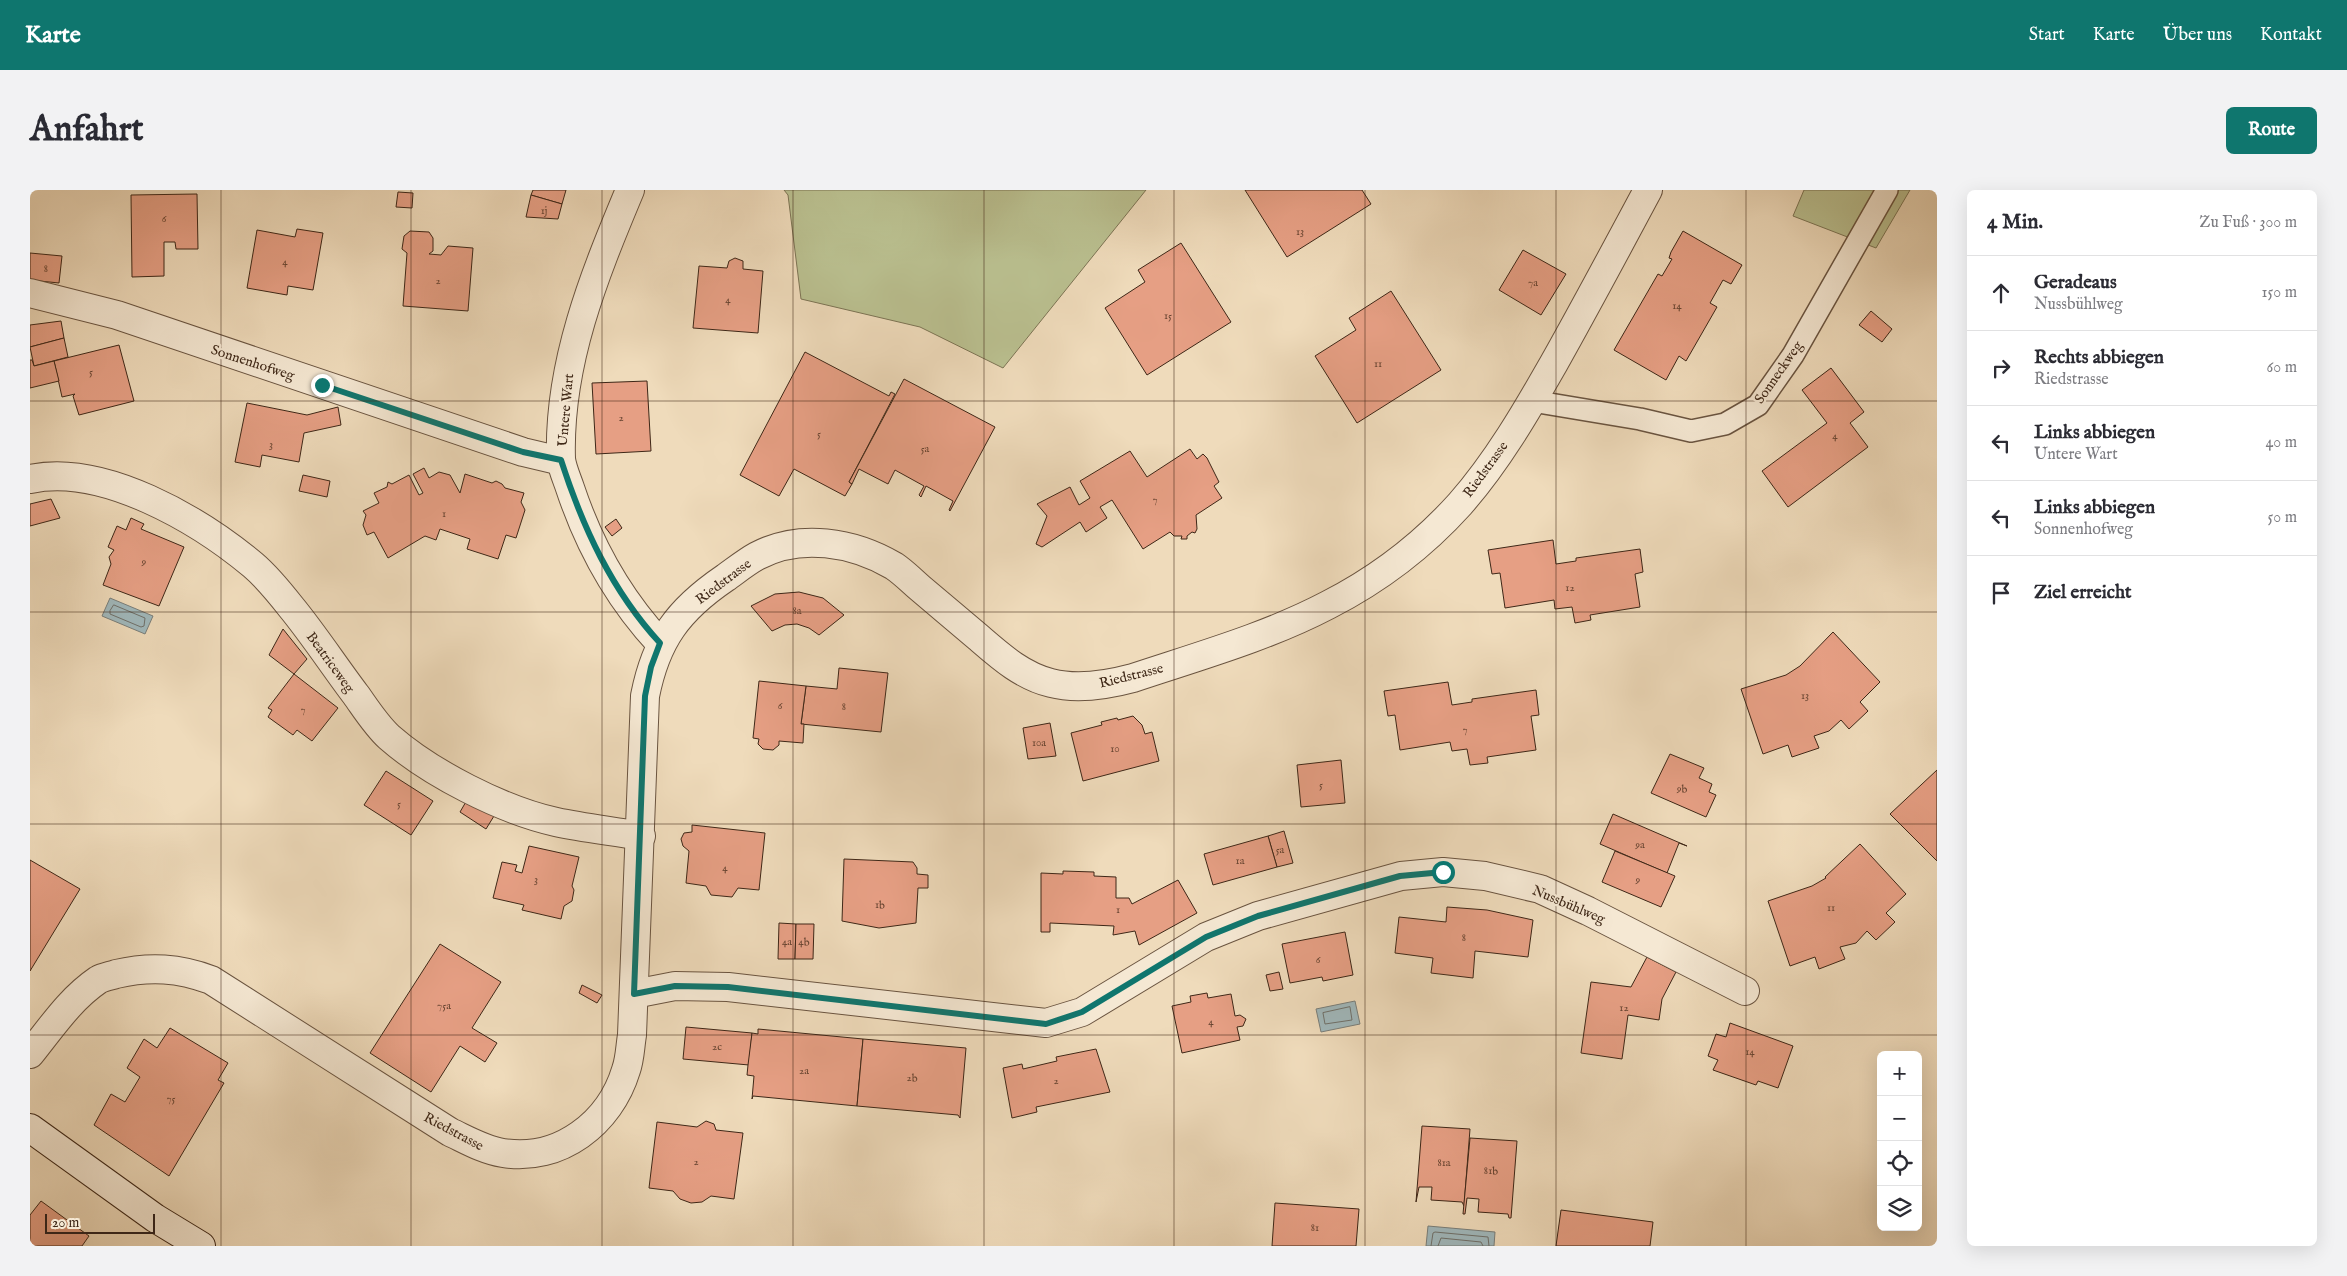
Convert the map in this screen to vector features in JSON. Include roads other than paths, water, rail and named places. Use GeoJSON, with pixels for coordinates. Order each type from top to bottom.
{"type":"FeatureCollection","features":[{"type":"Feature","properties":{"kind":"street","name":"Untere Wart"},"geometry":{"type":"LineString","coordinates":[[630,190],[587,297],[566,376],[561,460],[592,541],[626,602],[660,643]]}},
{"type":"Feature","properties":{"kind":"street","name":"Riedstrasse"},"geometry":{"type":"LineString","coordinates":[[30,1054],[65,1010],[83,991],[100,978],[134,970],[168,968],[191,972],[211,980],[450,1132],[486,1149],[523,1154],[550,1149],[574,1140],[599,1119],[613,1098],[626,1070],[632,1035],[645,696],[651,667],[660,643],[686,610],[708,589],[757,556],[788,544],[822,542],[863,552],[895,566],[1006,662],[1031,676],[1051,683],[1075,686],[1110,684],[1133,678],[1277,629],[1329,605],[1403,558],[1459,504],[1487,471],[1532,401],[1648,190]]}},
{"type":"Feature","properties":{"kind":"street","name":"Sonnenhofweg"},"geometry":{"type":"LineString","coordinates":[[30,293],[117,315],[523,452],[561,460]]}},
{"type":"Feature","properties":{"kind":"street","name":"Beatriceweg"},"geometry":{"type":"LineString","coordinates":[[30,479],[43,476],[82,479],[119,488],[167,508],[210,534],[254,566],[291,606],[387,736],[457,782],[504,806],[555,822],[641,836]]}},
{"type":"Feature","properties":{"kind":"street","name":"Nussbühlweg"},"geometry":{"type":"LineString","coordinates":[[634,994],[675,986],[728,987],[1046,1024],[1082,1012],[1206,937],[1258,916],[1400,876],[1443,872],[1485,876],[1540,889],[1588,910],[1745,991]]}},
{"type":"Feature","properties":{"kind":"street"},"geometry":{"type":"LineString","coordinates":[[30,1128],[155,1218],[201,1246]]}},
{"type":"Feature","properties":{"kind":"lane","name":"Sonneckweg"},"geometry":{"type":"LineString","coordinates":[[1532,401],[1640,419],[1691,431],[1725,424],[1758,405],[1793,355],[1888,190]]}},
{"type":"Feature","properties":{"kind":"water"},"geometry":{"type":"Polygon","coordinates":[[[110,598],[153,616],[145,634],[102,616],[110,598]]]}},
{"type":"Feature","properties":{"kind":"water"},"geometry":{"type":"Polygon","coordinates":[[[1355,1001],[1360,1024],[1321,1032],[1316,1009],[1355,1001]]]}},
{"type":"Feature","properties":{"kind":"water"},"geometry":{"type":"Polygon","coordinates":[[[1428,1226],[1495,1232],[1494,1246],[1426,1246],[1428,1226]]]}}]}
